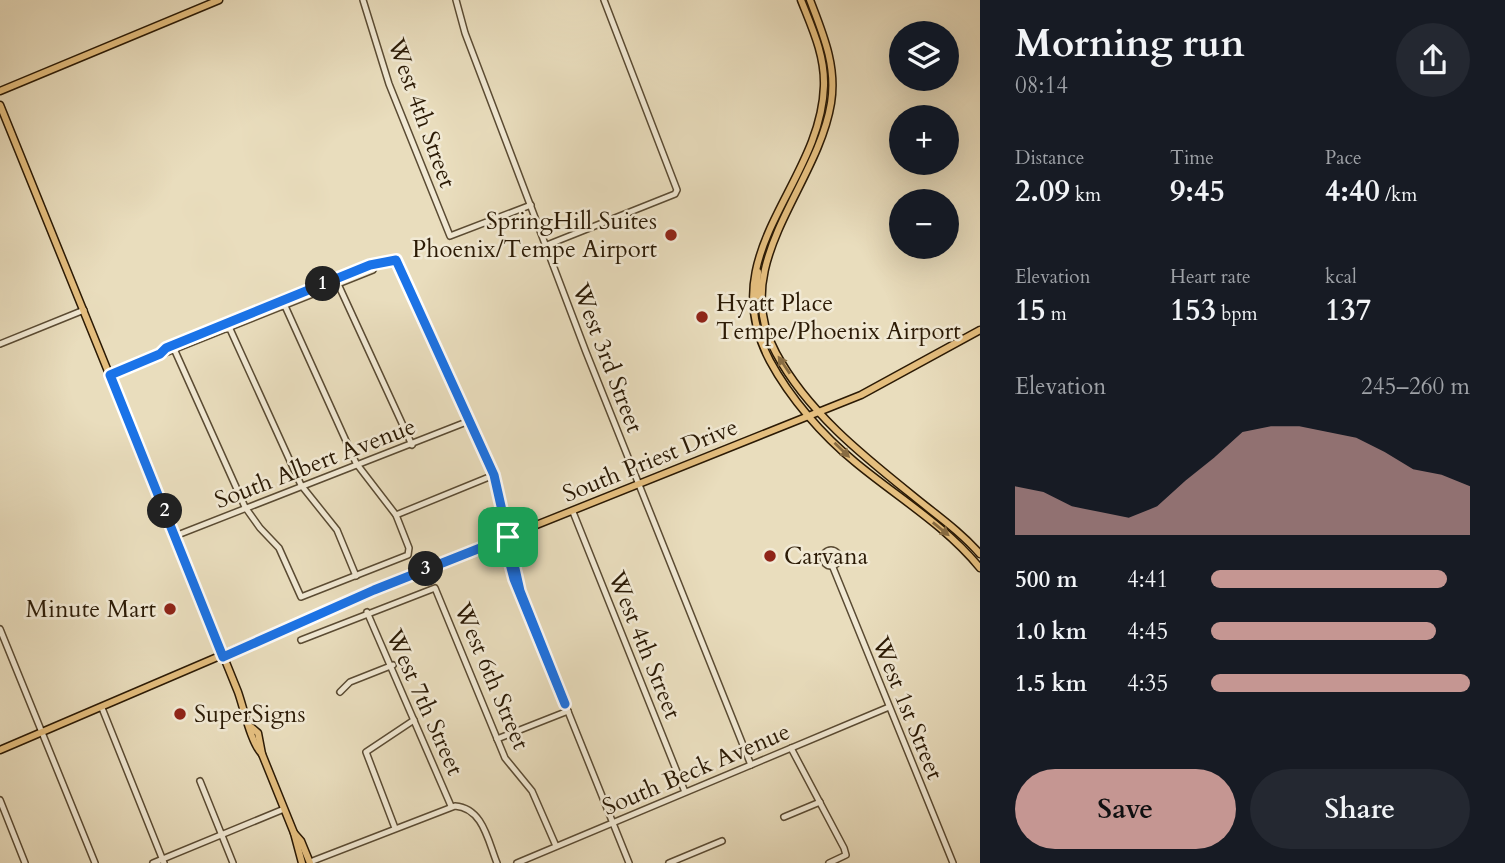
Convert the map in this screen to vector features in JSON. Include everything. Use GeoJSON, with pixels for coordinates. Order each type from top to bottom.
{"type":"FeatureCollection","features":[{"type":"Feature","properties":{"kind":"main road"},"geometry":{"type":"LineString","coordinates":[[0,91],[219,0]]}},
{"type":"Feature","properties":{"kind":"main road"},"geometry":{"type":"LineString","coordinates":[[801,0],[821,54],[825,111],[756,265],[753,295],[758,333],[779,375],[811,416],[855,462],[950,536],[980,568]]}},
{"type":"Feature","properties":{"kind":"main road"},"geometry":{"type":"LineString","coordinates":[[762,311],[766,262],[804,173],[832,81],[830,58],[810,0]]}},
{"type":"Feature","properties":{"kind":"main road"},"geometry":{"type":"LineString","coordinates":[[0,105],[251,727],[258,733],[262,754],[302,863]]}},
{"type":"Feature","properties":{"kind":"main road"},"geometry":{"type":"LineString","coordinates":[[804,173],[810,142]]}},
{"type":"Feature","properties":{"kind":"main road"},"geometry":{"type":"LineString","coordinates":[[756,265],[757,301],[769,339],[779,359],[821,412],[861,454],[958,532],[980,554]]}},
{"type":"Feature","properties":{"kind":"main road","name":"South Priest Drive"},"geometry":{"type":"LineString","coordinates":[[0,750],[223,657],[374,590],[821,412],[887,383],[980,332]]}},
{"type":"Feature","properties":{"kind":"main road"},"geometry":{"type":"LineString","coordinates":[[293,833],[301,841],[310,863]]}},
{"type":"Feature","properties":{"kind":"street","name":"West 4th Street"},"geometry":{"type":"LineString","coordinates":[[363,0],[389,84],[450,236],[531,205]]}},
{"type":"Feature","properties":{"kind":"street","name":"West 3rd Street"},"geometry":{"type":"LineString","coordinates":[[456,0],[465,33],[638,485],[751,765]]}},
{"type":"Feature","properties":{"kind":"street"},"geometry":{"type":"LineString","coordinates":[[547,245],[675,194],[677,190],[604,0]]}},
{"type":"Feature","properties":{"kind":"street"},"geometry":{"type":"LineString","coordinates":[[160,354],[166,348],[370,265],[396,260],[494,475],[520,591],[629,863]]}},
{"type":"Feature","properties":{"kind":"street"},"geometry":{"type":"LineString","coordinates":[[110,375],[340,284],[373,270],[375,266]]}},
{"type":"Feature","properties":{"kind":"street"},"geometry":{"type":"LineString","coordinates":[[321,285],[340,284]]}},
{"type":"Feature","properties":{"kind":"street"},"geometry":{"type":"LineString","coordinates":[[340,284],[412,444]]}},
{"type":"Feature","properties":{"kind":"street"},"geometry":{"type":"LineString","coordinates":[[268,307],[285,306]]}},
{"type":"Feature","properties":{"kind":"street"},"geometry":{"type":"LineString","coordinates":[[175,351],[245,507],[279,548],[301,597],[356,576],[410,552],[396,515],[356,463],[285,306]]}},
{"type":"Feature","properties":{"kind":"street"},"geometry":{"type":"LineString","coordinates":[[0,344],[84,310]]}},
{"type":"Feature","properties":{"kind":"street"},"geometry":{"type":"LineString","coordinates":[[213,329],[230,329]]}},
{"type":"Feature","properties":{"kind":"street"},"geometry":{"type":"LineString","coordinates":[[230,329],[301,485],[337,530],[356,576]]}},
{"type":"Feature","properties":{"kind":"street"},"geometry":{"type":"LineString","coordinates":[[175,351],[199,335]]}},
{"type":"Feature","properties":{"kind":"street","name":"South Albert Avenue"},"geometry":{"type":"LineString","coordinates":[[175,536],[469,421]]}},
{"type":"Feature","properties":{"kind":"street"},"geometry":{"type":"LineString","coordinates":[[396,515],[494,475]]}},
{"type":"Feature","properties":{"kind":"street","name":"West 4th Street"},"geometry":{"type":"LineString","coordinates":[[573,512],[685,792]]}},
{"type":"Feature","properties":{"kind":"street","name":"West 1st Street"},"geometry":{"type":"LineString","coordinates":[[832,565],[953,863]]}},
{"type":"Feature","properties":{"kind":"street","name":"West 6th Street"},"geometry":{"type":"LineString","coordinates":[[367,612],[430,587],[437,590],[505,758],[532,790],[555,846]]}},
{"type":"Feature","properties":{"kind":"street"},"geometry":{"type":"LineString","coordinates":[[301,640],[367,612]]}},
{"type":"Feature","properties":{"kind":"street","name":"West 7th Street"},"geometry":{"type":"LineString","coordinates":[[367,612],[393,665],[451,806]]}},
{"type":"Feature","properties":{"kind":"street"},"geometry":{"type":"LineString","coordinates":[[0,629],[95,863]]}},
{"type":"Feature","properties":{"kind":"street"},"geometry":{"type":"LineString","coordinates":[[340,692],[350,682],[393,665]]}},
{"type":"Feature","properties":{"kind":"street","name":"South Beck Avenue"},"geometry":{"type":"LineString","coordinates":[[517,863],[889,706]]}},
{"type":"Feature","properties":{"kind":"street"},"geometry":{"type":"LineString","coordinates":[[497,739],[566,707]]}},
{"type":"Feature","properties":{"kind":"street"},"geometry":{"type":"LineString","coordinates":[[102,708],[163,861]]}},
{"type":"Feature","properties":{"kind":"street"},"geometry":{"type":"LineString","coordinates":[[395,828],[366,752],[414,720]]}},
{"type":"Feature","properties":{"kind":"street"},"geometry":{"type":"LineString","coordinates":[[791,748],[846,855],[829,863]]}},
{"type":"Feature","properties":{"kind":"street"},"geometry":{"type":"LineString","coordinates":[[200,781],[233,863]]}},
{"type":"Feature","properties":{"kind":"street"},"geometry":{"type":"LineString","coordinates":[[0,800],[25,863]]}},
{"type":"Feature","properties":{"kind":"street"},"geometry":{"type":"LineString","coordinates":[[784,817],[820,802]]}},
{"type":"Feature","properties":{"kind":"street"},"geometry":{"type":"LineString","coordinates":[[310,863],[451,806],[470,809],[478,818],[497,863]]}},
{"type":"Feature","properties":{"kind":"street"},"geometry":{"type":"LineString","coordinates":[[153,863],[284,809]]}},
{"type":"Feature","properties":{"kind":"street"},"geometry":{"type":"LineString","coordinates":[[669,863],[722,841]]}},
{"type":"Feature","properties":{"kind":"place","name":"SpringHill Suites Phoenix/Tempe Airport"},"geometry":{"type":"Point","coordinates":[671,235]}},
{"type":"Feature","properties":{"kind":"place","name":"Hyatt Place Tempe/Phoenix Airport"},"geometry":{"type":"Point","coordinates":[702,317]}},
{"type":"Feature","properties":{"kind":"place","name":"Carvana"},"geometry":{"type":"Point","coordinates":[770,556]}},
{"type":"Feature","properties":{"kind":"place","name":"Minute Mart"},"geometry":{"type":"Point","coordinates":[170,609]}},
{"type":"Feature","properties":{"kind":"place","name":"SuperSigns"},"geometry":{"type":"Point","coordinates":[180,714]}},
{"type":"Feature","properties":{"kind":"route"},"geometry":{"type":"LineString","coordinates":[[508,537],[494,475],[396,260],[370,265],[166,348],[160,354],[110,375],[223,657],[374,590],[508,537],[513,549],[520,591],[565,704],[514,579],[507,552],[508,537]]}}]}
